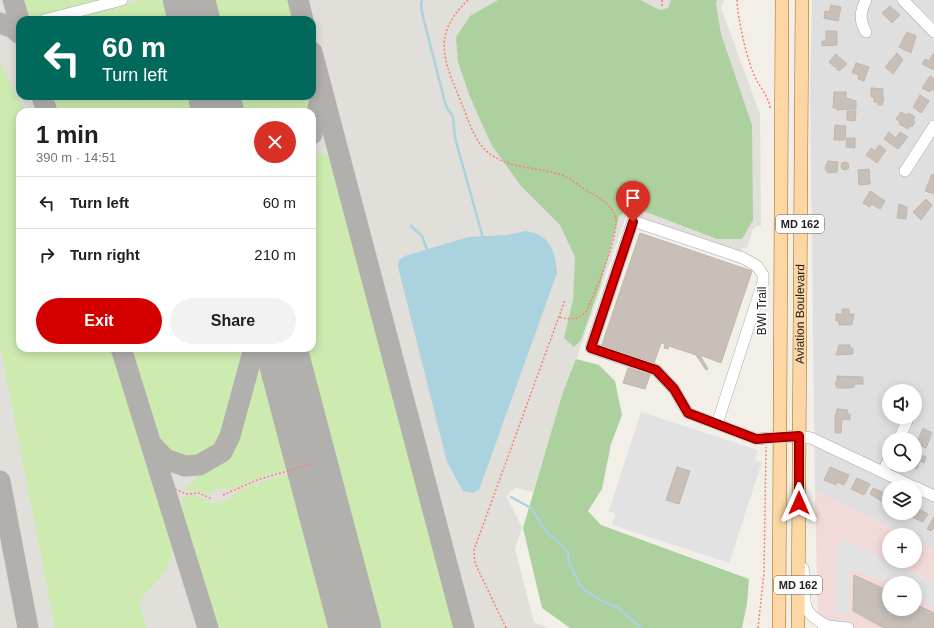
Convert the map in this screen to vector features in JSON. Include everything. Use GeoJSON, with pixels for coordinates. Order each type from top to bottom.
{"type":"FeatureCollection","features":[{"type":"Feature","properties":{"kind":"main road","name":"Aviation Boulevard"},"geometry":{"type":"LineString","coordinates":[[779,628],[774,438],[782,0]]}},
{"type":"Feature","properties":{"kind":"main road","name":"Aviation Boulevard"},"geometry":{"type":"LineString","coordinates":[[798,628],[802,0]]}},
{"type":"Feature","properties":{"kind":"street"},"geometry":{"type":"LineString","coordinates":[[60,16],[122,0]]}},
{"type":"Feature","properties":{"kind":"street"},"geometry":{"type":"LineString","coordinates":[[866,0],[860,16],[861,24],[866,32]]}},
{"type":"Feature","properties":{"kind":"street"},"geometry":{"type":"LineString","coordinates":[[903,0],[934,32]]}},
{"type":"Feature","properties":{"kind":"street"},"geometry":{"type":"LineString","coordinates":[[905,171],[934,126]]}},
{"type":"Feature","properties":{"kind":"street"},"geometry":{"type":"LineString","coordinates":[[717,424],[763,282],[761,269],[743,258],[633,222],[591,348],[656,370],[674,389],[688,413],[756,439],[799,436],[811,438],[882,472]]}},
{"type":"Feature","properties":{"kind":"street"},"geometry":{"type":"LineString","coordinates":[[883,472],[900,480]]}},
{"type":"Feature","properties":{"kind":"street"},"geometry":{"type":"LineString","coordinates":[[922,490],[934,496]]}},
{"type":"Feature","properties":{"kind":"street"},"geometry":{"type":"LineString","coordinates":[[799,543],[805,575],[806,609],[815,620],[826,627],[848,628]]}},
{"type":"Feature","properties":{"kind":"path"},"geometry":{"type":"LineString","coordinates":[[468,0],[456,14],[447,30],[444,52],[447,69],[478,141],[489,153],[508,163],[532,170],[552,172],[568,178],[605,202],[615,215],[616,233],[586,312],[580,318],[573,319],[559,316]]}},
{"type":"Feature","properties":{"kind":"path"},"geometry":{"type":"LineString","coordinates":[[662,0],[662,6]]}},
{"type":"Feature","properties":{"kind":"path"},"geometry":{"type":"LineString","coordinates":[[737,0],[751,67],[767,98],[771,115]]}},
{"type":"Feature","properties":{"kind":"path"},"geometry":{"type":"LineString","coordinates":[[506,628],[475,563],[474,550],[565,300]]}},
{"type":"Feature","properties":{"kind":"path"},"geometry":{"type":"LineString","coordinates":[[758,628],[764,573],[766,451],[774,438]]}},
{"type":"Feature","properties":{"kind":"path"},"geometry":{"type":"LineString","coordinates":[[223,495],[257,480],[311,464]]}},
{"type":"Feature","properties":{"kind":"path"},"geometry":{"type":"LineString","coordinates":[[175,489],[186,494],[200,493],[212,499]]}},
{"type":"Feature","properties":{"kind":"shaded area"},"geometry":{"type":"Polygon","coordinates":[[[0,0],[724,0],[721,8],[760,114],[761,226],[756,226],[753,229],[747,248],[742,248],[742,253],[627,213],[579,351],[533,492],[516,488],[509,492],[507,497],[522,527],[515,549],[534,622],[548,628],[0,628],[0,0]]]}},
{"type":"Feature","properties":{"kind":"shaded area"},"geometry":{"type":"Polygon","coordinates":[[[812,0],[934,0],[934,549],[922,543],[922,528],[891,528],[815,491],[810,96],[812,0]]]}},
{"type":"Feature","properties":{"kind":"shaded area"},"geometry":{"type":"Polygon","coordinates":[[[641,412],[758,450],[755,460],[762,462],[729,563],[612,525],[615,514],[609,511],[641,412]]]}},
{"type":"Feature","properties":{"kind":"shaded area"},"geometry":{"type":"Polygon","coordinates":[[[815,491],[891,528],[882,528],[882,568],[922,568],[922,543],[934,549],[934,628],[818,628],[815,491]]]}},
{"type":"Feature","properties":{"kind":"shaded area"},"geometry":{"type":"Polygon","coordinates":[[[845,539],[882,557],[882,568],[904,568],[920,576],[882,576],[882,582],[864,573],[850,570],[849,613],[835,614],[836,544],[842,544],[845,539]]]}},
{"type":"Feature","properties":{"kind":"shaded area"},"geometry":{"type":"Polygon","coordinates":[[[922,577],[934,583],[934,607],[922,601],[922,577]]]}},
{"type":"Feature","properties":{"kind":"green space"},"geometry":{"type":"Polygon","coordinates":[[[23,0],[102,0],[40,16],[34,16],[26,12],[23,0]]]}},
{"type":"Feature","properties":{"kind":"green space"},"geometry":{"type":"Polygon","coordinates":[[[142,0],[172,0],[176,16],[80,16],[142,0]]]}},
{"type":"Feature","properties":{"kind":"green space"},"geometry":{"type":"Polygon","coordinates":[[[207,0],[289,0],[294,16],[212,16],[207,0]]]}},
{"type":"Feature","properties":{"kind":"green space"},"geometry":{"type":"Polygon","coordinates":[[[498,0],[640,0],[660,10],[668,8],[671,0],[717,0],[716,4],[721,34],[752,125],[753,220],[742,239],[717,239],[633,207],[619,216],[600,286],[581,340],[574,347],[564,338],[573,300],[575,257],[560,225],[521,186],[492,146],[470,97],[458,62],[456,37],[470,16],[498,0]]]}},
{"type":"Feature","properties":{"kind":"green space"},"geometry":{"type":"Polygon","coordinates":[[[0,62],[16,94],[16,100],[19,100],[23,108],[16,108],[16,352],[113,352],[172,541],[172,550],[167,567],[163,574],[139,601],[147,628],[55,628],[0,345],[0,62]]]}},
{"type":"Feature","properties":{"kind":"green space"},"geometry":{"type":"Polygon","coordinates":[[[53,100],[198,100],[200,108],[56,108],[53,100]]]}},
{"type":"Feature","properties":{"kind":"green space"},"geometry":{"type":"Polygon","coordinates":[[[233,100],[311,100],[309,108],[236,108],[233,100]]]}},
{"type":"Feature","properties":{"kind":"green space"},"geometry":{"type":"Polygon","coordinates":[[[318,154],[327,154],[332,163],[455,628],[373,628],[301,352],[316,352],[316,158],[318,154]]]}},
{"type":"Feature","properties":{"kind":"green space"},"geometry":{"type":"Polygon","coordinates":[[[131,352],[242,352],[220,437],[212,450],[202,455],[190,458],[174,455],[161,443],[131,352]]]}},
{"type":"Feature","properties":{"kind":"green space"},"geometry":{"type":"Polygon","coordinates":[[[576,359],[599,365],[615,381],[622,415],[611,444],[602,489],[588,511],[601,525],[749,579],[747,604],[742,628],[570,628],[542,608],[523,528],[563,392],[576,359]]]}},
{"type":"Feature","properties":{"kind":"green space"},"geometry":{"type":"Polygon","coordinates":[[[260,370],[266,371],[271,376],[292,463],[284,470],[232,489],[215,489],[208,495],[196,490],[186,491],[185,489],[190,483],[226,460],[231,454],[236,445],[250,387],[260,370]]]}},
{"type":"Feature","properties":{"kind":"green space"},"geometry":{"type":"Polygon","coordinates":[[[286,474],[296,477],[336,628],[215,628],[180,509],[181,502],[184,497],[192,494],[213,504],[223,502],[236,492],[250,485],[286,474]]]}},
{"type":"Feature","properties":{"kind":"water"},"geometry":{"type":"Polygon","coordinates":[[[525,231],[540,236],[550,244],[555,257],[557,273],[479,490],[472,493],[463,491],[447,462],[398,267],[399,260],[405,256],[468,237],[507,235],[525,231]]]}},
{"type":"Feature","properties":{"kind":"building"},"geometry":{"type":"Polygon","coordinates":[[[831,5],[841,7],[838,21],[824,18],[825,11],[829,12],[831,5]]]}},
{"type":"Feature","properties":{"kind":"building"},"geometry":{"type":"Polygon","coordinates":[[[890,6],[900,15],[892,23],[882,13],[890,6]]]}},
{"type":"Feature","properties":{"kind":"building"},"geometry":{"type":"Polygon","coordinates":[[[826,31],[837,31],[837,45],[822,46],[822,41],[826,41],[826,31]]]}},
{"type":"Feature","properties":{"kind":"building"},"geometry":{"type":"Polygon","coordinates":[[[907,32],[916,36],[911,53],[899,47],[907,32]]]}},
{"type":"Feature","properties":{"kind":"building"},"geometry":{"type":"Polygon","coordinates":[[[897,53],[903,60],[893,74],[885,67],[897,53]]]}},
{"type":"Feature","properties":{"kind":"building"},"geometry":{"type":"Polygon","coordinates":[[[836,54],[847,64],[839,71],[829,62],[836,54]]]}},
{"type":"Feature","properties":{"kind":"building"},"geometry":{"type":"Polygon","coordinates":[[[933,54],[934,70],[922,64],[925,59],[929,61],[933,54]]]}},
{"type":"Feature","properties":{"kind":"building"},"geometry":{"type":"Polygon","coordinates":[[[856,63],[869,67],[864,81],[858,79],[859,75],[852,73],[856,63]]]}},
{"type":"Feature","properties":{"kind":"building"},"geometry":{"type":"Polygon","coordinates":[[[930,76],[934,79],[934,91],[932,89],[930,92],[922,88],[930,76]]]}},
{"type":"Feature","properties":{"kind":"building"},"geometry":{"type":"Polygon","coordinates":[[[871,88],[883,89],[884,98],[882,105],[878,105],[878,102],[874,102],[874,97],[871,97],[871,88]]]}},
{"type":"Feature","properties":{"kind":"building"},"geometry":{"type":"Polygon","coordinates":[[[834,92],[846,92],[846,98],[856,101],[856,109],[837,110],[837,108],[833,108],[834,92]]]}},
{"type":"Feature","properties":{"kind":"building"},"geometry":{"type":"Polygon","coordinates":[[[920,95],[929,101],[921,113],[913,107],[920,95]]]}},
{"type":"Feature","properties":{"kind":"building"},"geometry":{"type":"Polygon","coordinates":[[[847,111],[856,111],[855,121],[847,120],[847,111]]]}},
{"type":"Feature","properties":{"kind":"building"},"geometry":{"type":"Polygon","coordinates":[[[901,112],[906,115],[908,113],[915,117],[913,120],[915,122],[912,127],[910,126],[908,129],[899,124],[900,122],[896,119],[901,112]]]}},
{"type":"Feature","properties":{"kind":"building"},"geometry":{"type":"Polygon","coordinates":[[[835,125],[846,126],[845,140],[834,140],[835,125]]]}},
{"type":"Feature","properties":{"kind":"building"},"geometry":{"type":"Polygon","coordinates":[[[889,132],[896,138],[900,132],[908,137],[898,149],[884,139],[889,132]]]}},
{"type":"Feature","properties":{"kind":"building"},"geometry":{"type":"Polygon","coordinates":[[[847,138],[855,138],[855,148],[846,147],[847,138]]]}},
{"type":"Feature","properties":{"kind":"building"},"geometry":{"type":"Polygon","coordinates":[[[879,145],[886,150],[877,163],[866,155],[871,148],[875,151],[879,145]]]}},
{"type":"Feature","properties":{"kind":"building"},"geometry":{"type":"Polygon","coordinates":[[[828,161],[838,162],[837,172],[828,173],[825,168],[828,161]]]}},
{"type":"Feature","properties":{"kind":"building"},"geometry":{"type":"Polygon","coordinates":[[[845,162],[848,163],[848,169],[845,170],[842,169],[841,166],[842,163],[845,162]]]}},
{"type":"Feature","properties":{"kind":"building"},"geometry":{"type":"Polygon","coordinates":[[[869,169],[870,184],[859,185],[858,170],[869,169]]]}},
{"type":"Feature","properties":{"kind":"building"},"geometry":{"type":"Polygon","coordinates":[[[932,174],[934,175],[934,194],[925,191],[932,174]]]}},
{"type":"Feature","properties":{"kind":"building"},"geometry":{"type":"Polygon","coordinates":[[[870,191],[885,201],[880,209],[871,204],[870,207],[863,203],[870,191]]]}},
{"type":"Feature","properties":{"kind":"building"},"geometry":{"type":"Polygon","coordinates":[[[926,199],[932,205],[921,220],[913,212],[926,199]]]}},
{"type":"Feature","properties":{"kind":"building"},"geometry":{"type":"Polygon","coordinates":[[[899,204],[907,207],[906,219],[897,218],[899,204]]]}},
{"type":"Feature","properties":{"kind":"building"},"geometry":{"type":"Polygon","coordinates":[[[640,233],[752,271],[721,363],[700,355],[708,369],[706,370],[696,355],[669,346],[668,349],[664,348],[665,344],[661,343],[653,366],[601,347],[640,233]]]}},
{"type":"Feature","properties":{"kind":"building"},"geometry":{"type":"Polygon","coordinates":[[[842,309],[849,309],[849,314],[854,314],[852,325],[839,325],[839,321],[836,321],[836,314],[842,314],[842,309]]]}},
{"type":"Feature","properties":{"kind":"building"},"geometry":{"type":"Polygon","coordinates":[[[839,345],[850,345],[850,348],[853,348],[853,354],[836,355],[839,345]]]}},
{"type":"Feature","properties":{"kind":"building"},"geometry":{"type":"Polygon","coordinates":[[[628,368],[650,375],[645,389],[623,383],[628,368]]]}},
{"type":"Feature","properties":{"kind":"building"},"geometry":{"type":"Polygon","coordinates":[[[837,376],[863,377],[863,384],[854,384],[854,387],[850,388],[837,388],[835,383],[837,382],[837,376]]]}},
{"type":"Feature","properties":{"kind":"building"},"geometry":{"type":"Polygon","coordinates":[[[837,409],[848,410],[847,414],[850,414],[850,420],[842,419],[841,433],[835,433],[835,415],[837,409]]]}},
{"type":"Feature","properties":{"kind":"building"},"geometry":{"type":"Polygon","coordinates":[[[923,428],[932,433],[926,448],[922,446],[921,432],[923,428]]]}},
{"type":"Feature","properties":{"kind":"building"},"geometry":{"type":"Polygon","coordinates":[[[922,455],[926,457],[924,463],[922,462],[922,455]]]}},
{"type":"Feature","properties":{"kind":"building"},"geometry":{"type":"Polygon","coordinates":[[[677,467],[690,471],[679,504],[666,500],[677,467]]]}},
{"type":"Feature","properties":{"kind":"building"},"geometry":{"type":"Polygon","coordinates":[[[830,467],[849,475],[844,485],[837,482],[836,485],[824,480],[830,467]]]}},
{"type":"Feature","properties":{"kind":"building"},"geometry":{"type":"Polygon","coordinates":[[[857,478],[870,484],[864,495],[851,489],[857,478]]]}},
{"type":"Feature","properties":{"kind":"building"},"geometry":{"type":"Polygon","coordinates":[[[873,488],[882,492],[882,502],[870,494],[873,488]]]}},
{"type":"Feature","properties":{"kind":"building"},"geometry":{"type":"Polygon","coordinates":[[[922,511],[928,514],[923,522],[919,520],[922,520],[922,511]]]}},
{"type":"Feature","properties":{"kind":"building"},"geometry":{"type":"Polygon","coordinates":[[[934,517],[934,528],[931,531],[927,529],[934,517]]]}},
{"type":"Feature","properties":{"kind":"building"},"geometry":{"type":"Polygon","coordinates":[[[854,575],[882,588],[882,616],[922,616],[922,607],[934,613],[934,628],[884,628],[853,611],[854,575]]]}},
{"type":"Feature","properties":{"kind":"waterway"},"geometry":{"type":"LineString","coordinates":[[422,0],[421,5],[423,17],[446,106],[453,117],[455,138],[483,238]]}},
{"type":"Feature","properties":{"kind":"waterway"},"geometry":{"type":"LineString","coordinates":[[411,226],[422,236],[428,252]]}},
{"type":"Feature","properties":{"kind":"waterway"},"geometry":{"type":"LineString","coordinates":[[511,497],[531,508],[548,534],[557,540],[569,554],[568,560],[584,590],[606,603],[616,606],[641,628]]}},
{"type":"Feature","properties":{"kind":"taxiway"},"geometry":{"type":"LineString","coordinates":[[13,0],[18,16]]}},
{"type":"Feature","properties":{"kind":"taxiway"},"geometry":{"type":"LineString","coordinates":[[298,0],[302,16]]}},
{"type":"Feature","properties":{"kind":"taxiway"},"geometry":{"type":"LineString","coordinates":[[0,23],[16,31]]}},
{"type":"Feature","properties":{"kind":"taxiway"},"geometry":{"type":"LineString","coordinates":[[316,67],[464,628]]}},
{"type":"Feature","properties":{"kind":"taxiway"},"geometry":{"type":"LineString","coordinates":[[316,117],[321,95]]}},
{"type":"Feature","properties":{"kind":"taxiway"},"geometry":{"type":"LineString","coordinates":[[43,100],[46,108]]}},
{"type":"Feature","properties":{"kind":"taxiway"},"geometry":{"type":"LineString","coordinates":[[122,352],[208,628]]}},
{"type":"Feature","properties":{"kind":"taxiway"},"geometry":{"type":"LineString","coordinates":[[152,445],[165,459],[185,466],[199,465],[222,452],[230,436],[253,352]]}},
{"type":"Feature","properties":{"kind":"taxiway"},"geometry":{"type":"LineString","coordinates":[[0,481],[28,628]]}},
{"type":"Feature","properties":{"kind":"runway"},"geometry":{"type":"LineString","coordinates":[[189,0],[193,16]]}},
{"type":"Feature","properties":{"kind":"runway"},"geometry":{"type":"LineString","coordinates":[[215,100],[217,108]]}},
{"type":"Feature","properties":{"kind":"runway"},"geometry":{"type":"LineString","coordinates":[[282,352],[355,628]]}},
{"type":"Feature","properties":{"kind":"route"},"geometry":{"type":"LineString","coordinates":[[633,222],[591,348],[656,370],[674,389],[688,413],[756,439],[799,436],[799,503]]}}]}
